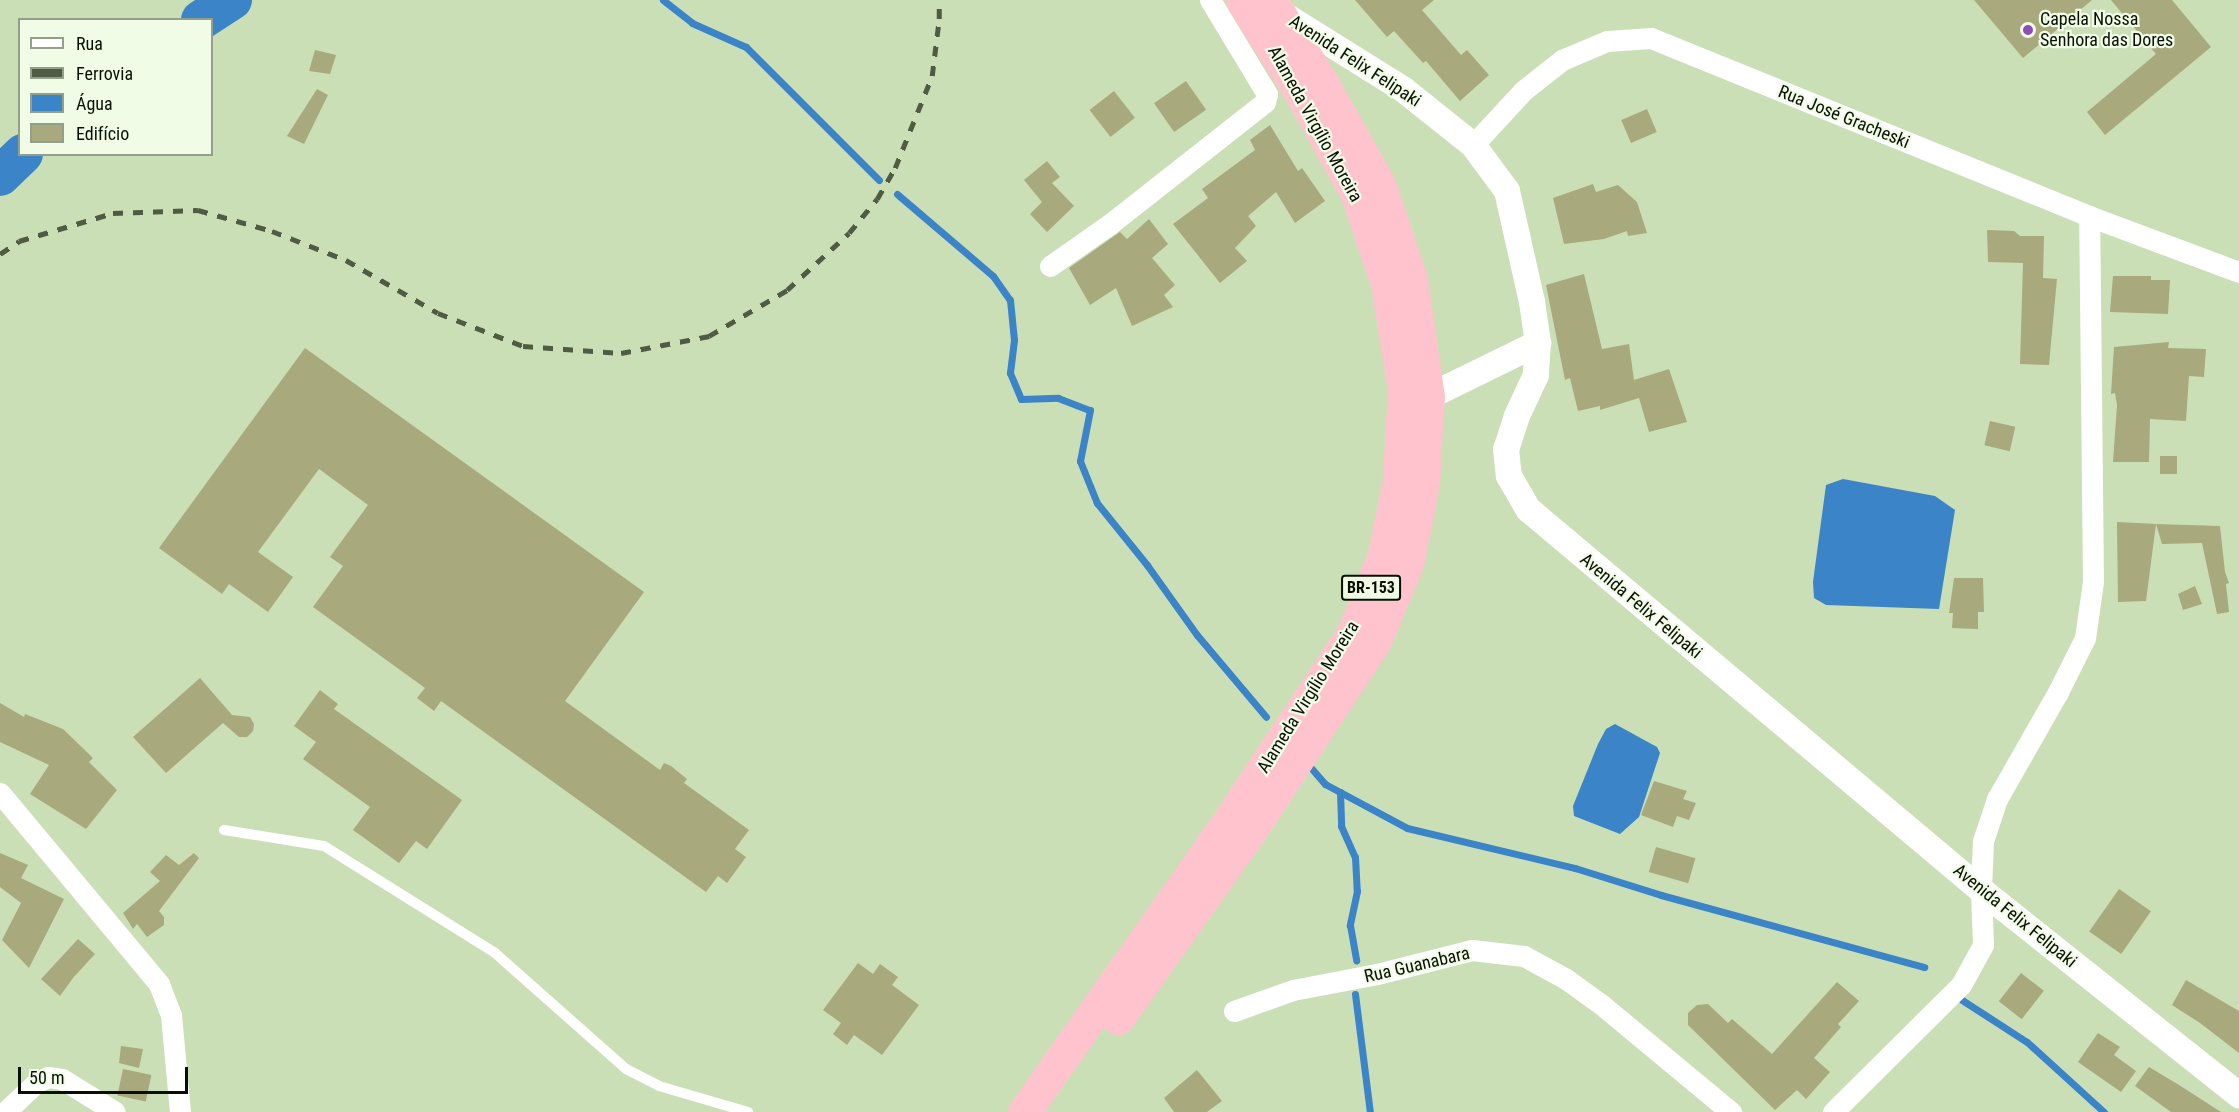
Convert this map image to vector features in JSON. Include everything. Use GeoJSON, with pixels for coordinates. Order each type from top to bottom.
{"type":"FeatureCollection","features":[{"type":"Feature","properties":{"kind":"highway","name":"Alameda Virgílio Moreira"},"geometry":{"type":"LineString","coordinates":[[1024,1112],[1231,817],[1353,633],[1384,555],[1397,490],[1404,390],[1387,284],[1357,194],[1302,94],[1242,0]]}},
{"type":"Feature","properties":{"kind":"highway","name":"Alameda Virgílio Moreira"},"geometry":{"type":"LineString","coordinates":[[1051,1112],[1251,830],[1374,643],[1407,564],[1423,483],[1428,397],[1411,279],[1379,184],[1276,7]]}},
{"type":"Feature","properties":{"kind":"street"},"geometry":{"type":"LineString","coordinates":[[1050,266],[1110,224],[1265,102],[1267,94],[1210,0]]}},
{"type":"Feature","properties":{"kind":"street","name":"Avenida Felix Felipaki"},"geometry":{"type":"LineString","coordinates":[[1276,7],[1404,90],[1473,146],[1507,191],[1532,302],[1538,343],[1536,375],[1517,416],[1506,449],[1509,476],[1529,510],[1981,890],[2239,1095]]}},
{"type":"Feature","properties":{"kind":"street","name":"Rua José Gracheski"},"geometry":{"type":"LineString","coordinates":[[1473,146],[1524,90],[1562,60],[1607,41],[1651,38],[2089,216],[2239,272]]}},
{"type":"Feature","properties":{"kind":"street"},"geometry":{"type":"LineString","coordinates":[[1833,1112],[1873,1075],[1961,985],[1983,945],[1981,890],[1983,841],[1997,799],[2057,694],[2085,638],[2093,582],[2089,216]]}},
{"type":"Feature","properties":{"kind":"street"},"geometry":{"type":"LineString","coordinates":[[1428,397],[1538,343]]}},
{"type":"Feature","properties":{"kind":"street"},"geometry":{"type":"LineString","coordinates":[[0,792],[159,984],[171,1015],[180,1112]]}},
{"type":"Feature","properties":{"kind":"street","name":"Rua Guanabara"},"geometry":{"type":"LineString","coordinates":[[1234,1011],[1293,990],[1377,975],[1472,950],[1524,956],[1566,979],[1602,1005],[1731,1112]]}},
{"type":"Feature","properties":{"kind":"street"},"geometry":{"type":"LineString","coordinates":[[5,1112],[37,1082],[48,1077],[62,1079],[115,1112]]}},
{"type":"Feature","properties":{"kind":"lane"},"geometry":{"type":"LineString","coordinates":[[224,830],[324,846],[495,953],[626,1069],[659,1086],[748,1112]]}},
{"type":"Feature","properties":{"kind":"water"},"geometry":{"type":"Polygon","coordinates":[[[1843,479],[1935,496],[1955,510],[1939,609],[1826,605],[1814,598],[1813,582],[1826,485],[1843,479]]]}},
{"type":"Feature","properties":{"kind":"water"},"geometry":{"type":"Polygon","coordinates":[[[1615,724],[1657,747],[1660,753],[1639,817],[1620,834],[1574,816],[1573,806],[1598,744],[1606,729],[1615,724]]]}},
{"type":"Feature","properties":{"kind":"building"},"geometry":{"type":"Polygon","coordinates":[[[1355,0],[1434,0],[1422,10],[1461,55],[1467,50],[1489,75],[1460,101],[1426,61],[1423,63],[1394,31],[1387,37],[1355,0]]]}},
{"type":"Feature","properties":{"kind":"building","name":"Capela Nossa Senhora das Dores"},"geometry":{"type":"Polygon","coordinates":[[[1974,0],[2092,0],[2023,58],[1974,0]]]}},
{"type":"Feature","properties":{"kind":"building"},"geometry":{"type":"Polygon","coordinates":[[[2111,0],[2172,0],[2211,47],[2105,135],[2087,112],[2156,54],[2111,0]]]}},
{"type":"Feature","properties":{"kind":"building"},"geometry":{"type":"Polygon","coordinates":[[[315,50],[336,55],[330,74],[309,71],[315,50]]]}},
{"type":"Feature","properties":{"kind":"building"},"geometry":{"type":"Polygon","coordinates":[[[1186,81],[1206,110],[1174,132],[1154,103],[1186,81]]]}},
{"type":"Feature","properties":{"kind":"building"},"geometry":{"type":"Polygon","coordinates":[[[317,89],[328,95],[304,144],[287,136],[317,89]]]}},
{"type":"Feature","properties":{"kind":"building"},"geometry":{"type":"Polygon","coordinates":[[[1114,91],[1135,118],[1111,137],[1090,110],[1114,91]]]}},
{"type":"Feature","properties":{"kind":"building"},"geometry":{"type":"Polygon","coordinates":[[[1647,109],[1657,132],[1631,143],[1621,120],[1647,109]]]}},
{"type":"Feature","properties":{"kind":"building"},"geometry":{"type":"Polygon","coordinates":[[[1270,125],[1298,171],[1302,168],[1325,201],[1295,223],[1276,192],[1248,216],[1256,226],[1235,248],[1247,261],[1220,283],[1173,224],[1208,198],[1202,189],[1255,150],[1250,140],[1270,125]]]}},
{"type":"Feature","properties":{"kind":"building"},"geometry":{"type":"Polygon","coordinates":[[[1047,161],[1060,177],[1052,183],[1074,206],[1047,232],[1030,214],[1042,202],[1024,180],[1047,161]]]}},
{"type":"Feature","properties":{"kind":"building"},"geometry":{"type":"Polygon","coordinates":[[[1593,184],[1596,192],[1618,185],[1637,202],[1647,233],[1628,236],[1627,231],[1604,239],[1564,244],[1553,198],[1593,184]]]}},
{"type":"Feature","properties":{"kind":"building"},"geometry":{"type":"Polygon","coordinates":[[[1149,219],[1168,244],[1152,258],[1175,285],[1164,295],[1173,307],[1132,326],[1116,288],[1090,305],[1069,268],[1120,232],[1127,239],[1149,219]]]}},
{"type":"Feature","properties":{"kind":"building"},"geometry":{"type":"Polygon","coordinates":[[[1987,230],[2014,231],[2020,236],[2044,236],[2043,278],[2057,279],[2049,365],[2020,364],[2023,263],[1988,262],[1987,230]]]}},
{"type":"Feature","properties":{"kind":"building"},"geometry":{"type":"Polygon","coordinates":[[[1584,274],[1602,349],[1629,344],[1634,380],[1669,369],[1687,422],[1649,432],[1639,398],[1600,410],[1600,406],[1578,411],[1570,378],[1565,380],[1546,285],[1584,274]]]}},
{"type":"Feature","properties":{"kind":"building"},"geometry":{"type":"Polygon","coordinates":[[[2113,276],[2151,276],[2151,280],[2170,280],[2168,314],[2110,312],[2113,276]]]}},
{"type":"Feature","properties":{"kind":"building"},"geometry":{"type":"Polygon","coordinates":[[[2169,342],[2168,348],[2206,349],[2204,377],[2189,376],[2186,421],[2150,419],[2149,462],[2113,462],[2117,405],[2115,393],[2111,394],[2114,347],[2169,342]]]}},
{"type":"Feature","properties":{"kind":"building"},"geometry":{"type":"Polygon","coordinates":[[[305,348],[644,592],[565,701],[660,770],[664,763],[671,766],[687,779],[684,783],[749,830],[735,849],[746,857],[727,883],[718,876],[706,892],[441,701],[434,711],[417,698],[425,688],[313,607],[343,566],[330,557],[368,505],[319,469],[258,552],[293,577],[268,612],[229,584],[222,594],[159,548],[305,348]]]}},
{"type":"Feature","properties":{"kind":"building"},"geometry":{"type":"Polygon","coordinates":[[[1990,421],[2015,427],[2010,451],[1984,445],[1990,421]]]}},
{"type":"Feature","properties":{"kind":"building"},"geometry":{"type":"Polygon","coordinates":[[[2160,456],[2177,456],[2177,474],[2160,474],[2160,456]]]}},
{"type":"Feature","properties":{"kind":"building"},"geometry":{"type":"Polygon","coordinates":[[[2117,522],[2156,524],[2146,601],[2118,602],[2117,522]]]}},
{"type":"Feature","properties":{"kind":"building"},"geometry":{"type":"Polygon","coordinates":[[[2156,524],[2220,526],[2225,572],[2229,583],[2226,584],[2229,612],[2217,614],[2202,543],[2162,544],[2156,524]]]}},
{"type":"Feature","properties":{"kind":"building"},"geometry":{"type":"Polygon","coordinates":[[[1954,578],[1983,578],[1984,612],[1978,612],[1978,629],[1952,628],[1953,613],[1949,613],[1954,578]]]}},
{"type":"Feature","properties":{"kind":"building"},"geometry":{"type":"Polygon","coordinates":[[[2195,586],[2202,604],[2183,610],[2178,594],[2195,586]]]}},
{"type":"Feature","properties":{"kind":"building"},"geometry":{"type":"Polygon","coordinates":[[[200,678],[232,715],[250,717],[254,724],[253,731],[247,737],[239,737],[223,723],[166,773],[133,737],[200,678]]]}},
{"type":"Feature","properties":{"kind":"building"},"geometry":{"type":"Polygon","coordinates":[[[320,690],[338,704],[334,709],[462,800],[427,849],[416,841],[399,863],[353,830],[370,807],[303,759],[316,742],[294,726],[320,690]]]}},
{"type":"Feature","properties":{"kind":"building"},"geometry":{"type":"Polygon","coordinates":[[[0,703],[24,717],[25,714],[63,729],[93,758],[89,762],[117,790],[86,829],[30,794],[49,765],[0,742],[0,703]]]}},
{"type":"Feature","properties":{"kind":"building"},"geometry":{"type":"Polygon","coordinates":[[[1654,781],[1687,791],[1683,799],[1696,803],[1689,820],[1677,816],[1673,827],[1641,815],[1654,781]]]}},
{"type":"Feature","properties":{"kind":"building"},"geometry":{"type":"Polygon","coordinates":[[[1656,847],[1695,858],[1688,883],[1649,872],[1656,847]]]}},
{"type":"Feature","properties":{"kind":"building"},"geometry":{"type":"Polygon","coordinates":[[[0,853],[28,865],[21,878],[64,899],[29,968],[2,940],[21,903],[0,887],[0,853]]]}},
{"type":"Feature","properties":{"kind":"building"},"geometry":{"type":"Polygon","coordinates":[[[194,853],[199,858],[159,911],[164,917],[164,925],[147,937],[137,924],[133,929],[123,913],[160,881],[150,872],[166,855],[179,865],[194,853]]]}},
{"type":"Feature","properties":{"kind":"building"},"geometry":{"type":"Polygon","coordinates":[[[2119,889],[2151,911],[2121,954],[2089,932],[2119,889]]]}},
{"type":"Feature","properties":{"kind":"building"},"geometry":{"type":"Polygon","coordinates":[[[78,939],[95,954],[60,996],[41,979],[78,939]]]}},
{"type":"Feature","properties":{"kind":"building"},"geometry":{"type":"Polygon","coordinates":[[[858,963],[873,974],[880,964],[898,977],[892,985],[919,1005],[882,1055],[854,1035],[847,1045],[833,1034],[841,1023],[823,1010],[858,963]]]}},
{"type":"Feature","properties":{"kind":"building"},"geometry":{"type":"Polygon","coordinates":[[[2021,973],[2044,991],[2022,1019],[1999,1001],[2021,973]]]}},
{"type":"Feature","properties":{"kind":"building"},"geometry":{"type":"Polygon","coordinates":[[[2186,980],[2239,1011],[2239,1053],[2172,1005],[2186,980]]]}},
{"type":"Feature","properties":{"kind":"building"},"geometry":{"type":"Polygon","coordinates":[[[1837,982],[1859,1001],[1838,1024],[1841,1027],[1814,1058],[1830,1072],[1806,1099],[1797,1090],[1775,1110],[1688,1025],[1688,1013],[1697,1005],[1708,1004],[1728,1023],[1732,1019],[1772,1054],[1837,982]]]}},
{"type":"Feature","properties":{"kind":"building"},"geometry":{"type":"Polygon","coordinates":[[[2098,1033],[2120,1047],[2114,1055],[2136,1071],[2121,1092],[2078,1062],[2098,1033]]]}},
{"type":"Feature","properties":{"kind":"building"},"geometry":{"type":"Polygon","coordinates":[[[121,1046],[143,1049],[139,1068],[119,1063],[121,1046]]]}},
{"type":"Feature","properties":{"kind":"building"},"geometry":{"type":"Polygon","coordinates":[[[2149,1067],[2221,1112],[2171,1112],[2135,1086],[2149,1067]]]}},
{"type":"Feature","properties":{"kind":"building"},"geometry":{"type":"Polygon","coordinates":[[[123,1069],[151,1075],[146,1101],[117,1095],[123,1069]]]}},
{"type":"Feature","properties":{"kind":"building"},"geometry":{"type":"Polygon","coordinates":[[[1197,1070],[1222,1101],[1207,1112],[1174,1112],[1164,1098],[1197,1070]]]}},
{"type":"Feature","properties":{"kind":"waterway"},"geometry":{"type":"LineString","coordinates":[[204,18],[232,0]]}},
{"type":"Feature","properties":{"kind":"waterway"},"geometry":{"type":"LineString","coordinates":[[663,0],[692,23],[746,47],[879,180]]}},
{"type":"Feature","properties":{"kind":"waterway"},"geometry":{"type":"LineString","coordinates":[[0,176],[21,156]]}},
{"type":"Feature","properties":{"kind":"waterway"},"geometry":{"type":"LineString","coordinates":[[897,194],[993,276],[1010,300],[1014,340],[1010,373],[1021,399],[1058,398],[1090,410],[1080,461],[1097,503],[1147,565],[1197,635],[1266,717]]}},
{"type":"Feature","properties":{"kind":"waterway"},"geometry":{"type":"LineString","coordinates":[[1312,769],[1325,784],[1407,828],[1575,868],[1661,895],[1924,967]]}},
{"type":"Feature","properties":{"kind":"waterway"},"geometry":{"type":"LineString","coordinates":[[1340,792],[1341,826],[1355,857],[1357,891],[1350,925],[1356,960]]}},
{"type":"Feature","properties":{"kind":"waterway"},"geometry":{"type":"LineString","coordinates":[[1355,994],[1370,1112]]}},
{"type":"Feature","properties":{"kind":"waterway"},"geometry":{"type":"LineString","coordinates":[[1962,1000],[2027,1042],[2104,1112]]}},
{"type":"Feature","properties":{"kind":"railway"},"geometry":{"type":"LineString","coordinates":[[0,254],[19,241],[113,213],[198,210],[272,231],[346,260],[438,313],[523,346],[621,353],[709,336],[787,290],[849,233],[877,199],[895,168],[932,76],[939,0]]}},
{"type":"Feature","properties":{"kind":"place","name":"Capela Nossa Senhora das Dores"},"geometry":{"type":"Point","coordinates":[2028,30]}}]}
